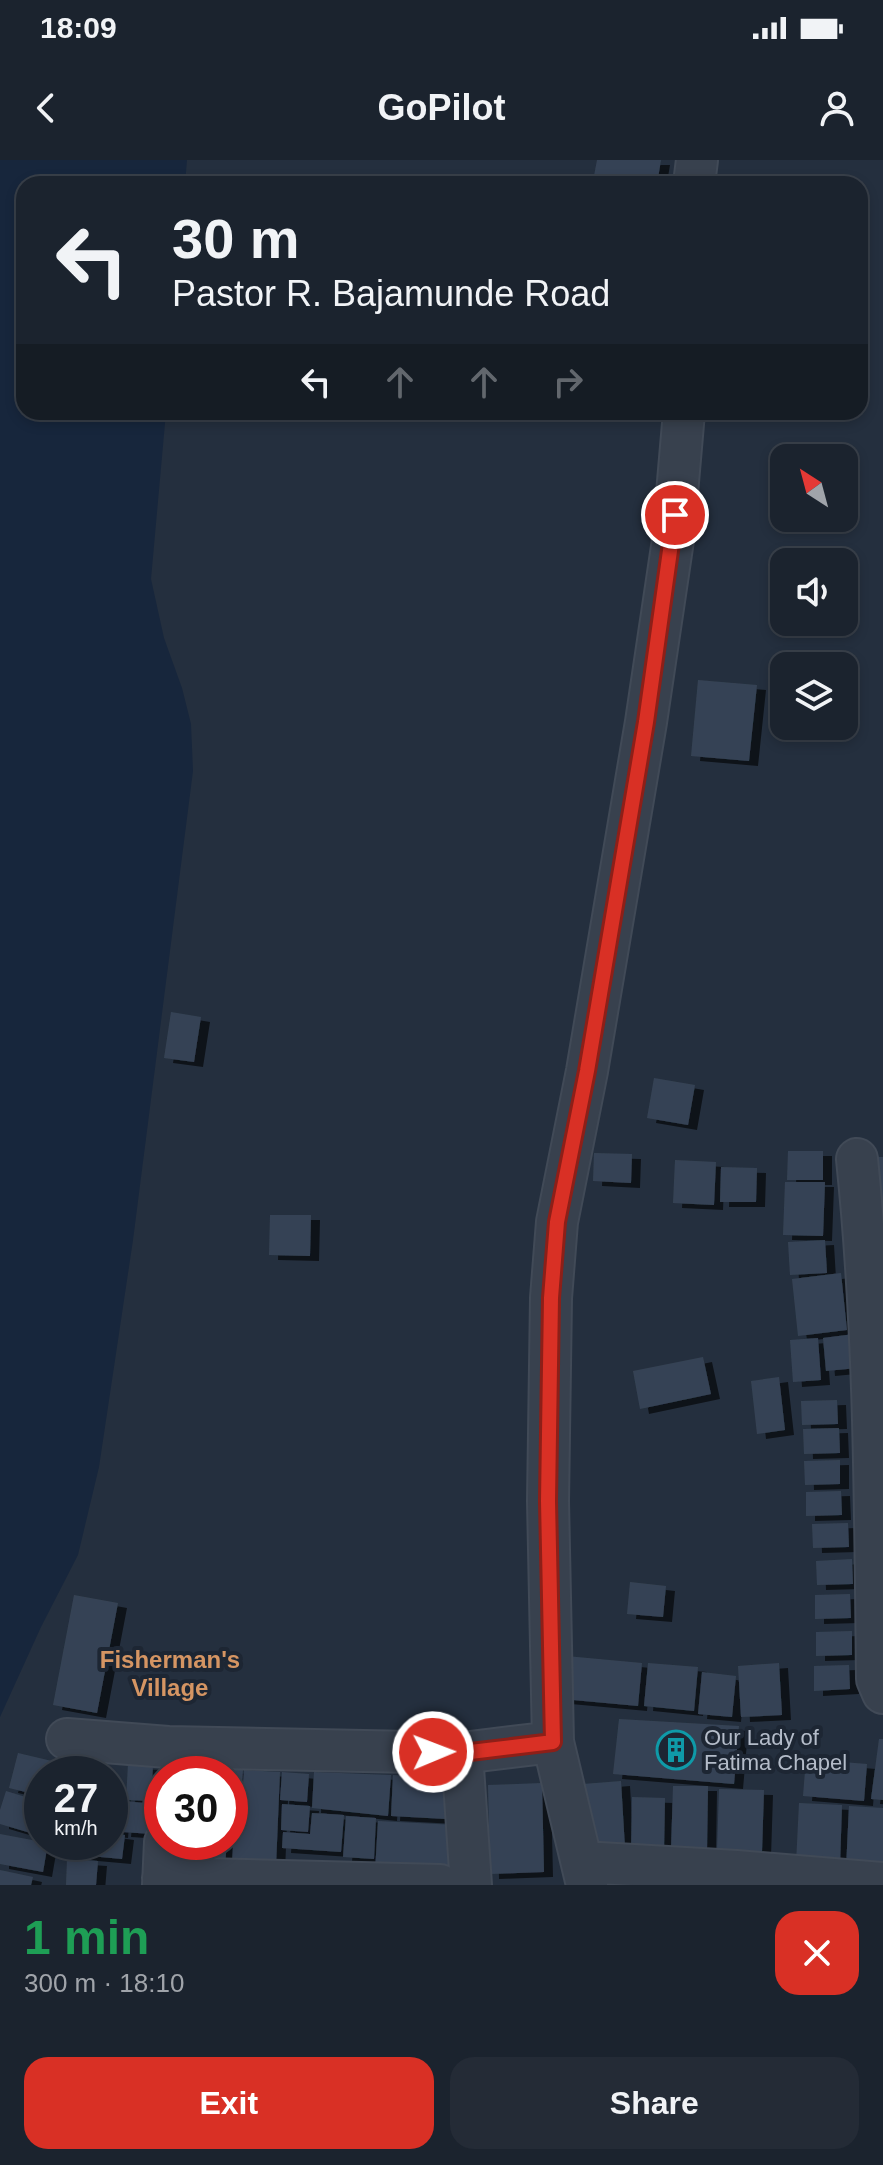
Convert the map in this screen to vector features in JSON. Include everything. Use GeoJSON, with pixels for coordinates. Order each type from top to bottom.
{"type":"FeatureCollection","features":[{"type":"Feature","properties":{"kind":"street"},"geometry":{"type":"LineString","coordinates":[[683,420],[673,540],[646,722],[587,1071],[557,1222],[551,1298],[548,1501],[553,1742],[584,1874],[863,1883]]}},
{"type":"Feature","properties":{"kind":"street"},"geometry":{"type":"LineString","coordinates":[[857,1159],[873,1222],[879,1476],[877,1679],[883,1693]]}},
{"type":"Feature","properties":{"kind":"street"},"geometry":{"type":"LineString","coordinates":[[67,1739],[145,1756]]}},
{"type":"Feature","properties":{"kind":"street"},"geometry":{"type":"LineString","coordinates":[[248,1759],[462,1753],[553,1742]]}},
{"type":"Feature","properties":{"kind":"street"},"geometry":{"type":"LineString","coordinates":[[462,1753],[471,1885]]}},
{"type":"Feature","properties":{"kind":"street"},"geometry":{"type":"LineString","coordinates":[[164,1868],[285,1883],[440,1885]]}},
{"type":"Feature","properties":{"kind":"water"},"geometry":{"type":"Polygon","coordinates":[[[0,160],[187,160],[186,176],[16,176],[16,420],[165,420],[151,579],[164,638],[191,724],[193,771],[133,1240],[99,1467],[78,1555],[0,1717],[0,160]]]}},
{"type":"Feature","properties":{"kind":"building"},"geometry":{"type":"Polygon","coordinates":[[[597,160],[661,160],[658,176],[594,176],[597,160]]]}},
{"type":"Feature","properties":{"kind":"building"},"geometry":{"type":"Polygon","coordinates":[[[698,680],[757,685],[749,761],[691,756],[698,680]]]}},
{"type":"Feature","properties":{"kind":"building"},"geometry":{"type":"Polygon","coordinates":[[[171,1012],[201,1017],[194,1062],[164,1058],[171,1012]]]}},
{"type":"Feature","properties":{"kind":"building"},"geometry":{"type":"Polygon","coordinates":[[[654,1078],[695,1085],[688,1125],[647,1118],[654,1078]]]}},
{"type":"Feature","properties":{"kind":"building"},"geometry":{"type":"Polygon","coordinates":[[[788,1151],[823,1151],[823,1180],[787,1180],[788,1151]]]}},
{"type":"Feature","properties":{"kind":"building"},"geometry":{"type":"Polygon","coordinates":[[[594,1153],[632,1154],[631,1183],[593,1181],[594,1153]]]}},
{"type":"Feature","properties":{"kind":"building"},"geometry":{"type":"Polygon","coordinates":[[[877,1157],[883,1157],[883,1200],[877,1200],[877,1157]]]}},
{"type":"Feature","properties":{"kind":"building"},"geometry":{"type":"Polygon","coordinates":[[[675,1160],[716,1162],[714,1205],[673,1203],[675,1160]]]}},
{"type":"Feature","properties":{"kind":"building"},"geometry":{"type":"Polygon","coordinates":[[[721,1167],[757,1168],[756,1202],[720,1202],[721,1167]]]}},
{"type":"Feature","properties":{"kind":"building"},"geometry":{"type":"Polygon","coordinates":[[[785,1182],[825,1182],[823,1236],[783,1235],[785,1182]]]}},
{"type":"Feature","properties":{"kind":"building"},"geometry":{"type":"Polygon","coordinates":[[[270,1215],[311,1215],[310,1256],[269,1255],[270,1215]]]}},
{"type":"Feature","properties":{"kind":"building"},"geometry":{"type":"Polygon","coordinates":[[[825,1240],[827,1273],[790,1275],[788,1242],[825,1240]]]}},
{"type":"Feature","properties":{"kind":"building"},"geometry":{"type":"Polygon","coordinates":[[[841,1273],[847,1330],[798,1336],[792,1279],[841,1273]]]}},
{"type":"Feature","properties":{"kind":"building"},"geometry":{"type":"Polygon","coordinates":[[[854,1334],[858,1368],[826,1371],[823,1338],[854,1334]]]}},
{"type":"Feature","properties":{"kind":"building"},"geometry":{"type":"Polygon","coordinates":[[[818,1338],[821,1380],[793,1382],[790,1340],[818,1338]]]}},
{"type":"Feature","properties":{"kind":"building"},"geometry":{"type":"Polygon","coordinates":[[[703,1357],[711,1394],[640,1409],[633,1371],[703,1357]]]}},
{"type":"Feature","properties":{"kind":"building"},"geometry":{"type":"Polygon","coordinates":[[[779,1377],[785,1430],[757,1434],[751,1381],[779,1377]]]}},
{"type":"Feature","properties":{"kind":"building"},"geometry":{"type":"Polygon","coordinates":[[[837,1400],[838,1424],[802,1425],[801,1401],[837,1400]]]}},
{"type":"Feature","properties":{"kind":"building"},"geometry":{"type":"Polygon","coordinates":[[[839,1428],[840,1453],[804,1454],[803,1429],[839,1428]]]}},
{"type":"Feature","properties":{"kind":"building"},"geometry":{"type":"Polygon","coordinates":[[[840,1460],[840,1484],[805,1485],[804,1461],[840,1460]]]}},
{"type":"Feature","properties":{"kind":"building"},"geometry":{"type":"Polygon","coordinates":[[[841,1491],[842,1515],[806,1516],[806,1492],[841,1491]]]}},
{"type":"Feature","properties":{"kind":"building"},"geometry":{"type":"Polygon","coordinates":[[[848,1523],[849,1547],[813,1548],[812,1524],[848,1523]]]}},
{"type":"Feature","properties":{"kind":"building"},"geometry":{"type":"Polygon","coordinates":[[[852,1559],[853,1584],[817,1585],[816,1561],[852,1559]]]}},
{"type":"Feature","properties":{"kind":"building"},"geometry":{"type":"Polygon","coordinates":[[[630,1582],[666,1586],[663,1617],[627,1614],[630,1582]]]}},
{"type":"Feature","properties":{"kind":"building"},"geometry":{"type":"Polygon","coordinates":[[[850,1594],[851,1618],[815,1619],[815,1595],[850,1594]]]}},
{"type":"Feature","properties":{"kind":"building"},"geometry":{"type":"Polygon","coordinates":[[[74,1595],[118,1603],[97,1713],[53,1705],[74,1595]]]}},
{"type":"Feature","properties":{"kind":"building"},"geometry":{"type":"Polygon","coordinates":[[[852,1631],[852,1655],[816,1656],[816,1632],[852,1631]]]}},
{"type":"Feature","properties":{"kind":"building"},"geometry":{"type":"Polygon","coordinates":[[[566,1656],[642,1663],[638,1706],[562,1699],[566,1656]]]}},
{"type":"Feature","properties":{"kind":"building"},"geometry":{"type":"Polygon","coordinates":[[[648,1663],[698,1667],[694,1711],[644,1706],[648,1663]]]}},
{"type":"Feature","properties":{"kind":"building"},"geometry":{"type":"Polygon","coordinates":[[[779,1663],[782,1715],[741,1717],[738,1666],[779,1663]]]}},
{"type":"Feature","properties":{"kind":"building"},"geometry":{"type":"Polygon","coordinates":[[[849,1665],[850,1689],[814,1691],[814,1666],[849,1665]]]}},
{"type":"Feature","properties":{"kind":"building"},"geometry":{"type":"Polygon","coordinates":[[[702,1672],[736,1676],[732,1717],[698,1714],[702,1672]]]}},
{"type":"Feature","properties":{"kind":"building","name":"Our Lady of Fatima Chapel"},"geometry":{"type":"Polygon","coordinates":[[[619,1719],[739,1726],[734,1784],[613,1774],[619,1719]]]}},
{"type":"Feature","properties":{"kind":"building"},"geometry":{"type":"Polygon","coordinates":[[[879,1739],[883,1739],[883,1800],[871,1799],[879,1739]]]}},
{"type":"Feature","properties":{"kind":"building"},"geometry":{"type":"Polygon","coordinates":[[[61,1747],[83,1750],[82,1756],[60,1756],[61,1747]]]}},
{"type":"Feature","properties":{"kind":"building"},"geometry":{"type":"Polygon","coordinates":[[[18,1753],[31,1756],[24,1756],[24,1792],[9,1788],[18,1753]]]}},
{"type":"Feature","properties":{"kind":"building"},"geometry":{"type":"Polygon","coordinates":[[[806,1759],[867,1764],[864,1801],[803,1796],[806,1759]]]}},
{"type":"Feature","properties":{"kind":"building"},"geometry":{"type":"Polygon","coordinates":[[[128,1764],[144,1765],[144,1801],[128,1800],[128,1764]]]}},
{"type":"Feature","properties":{"kind":"building"},"geometry":{"type":"Polygon","coordinates":[[[248,1770],[280,1772],[276,1866],[232,1863],[232,1860],[248,1860],[248,1770]]]}},
{"type":"Feature","properties":{"kind":"building"},"geometry":{"type":"Polygon","coordinates":[[[282,1772],[309,1774],[307,1802],[280,1800],[282,1772]]]}},
{"type":"Feature","properties":{"kind":"building"},"geometry":{"type":"Polygon","coordinates":[[[314,1772],[391,1775],[388,1816],[312,1808],[314,1772]]]}},
{"type":"Feature","properties":{"kind":"building"},"geometry":{"type":"Polygon","coordinates":[[[393,1775],[449,1778],[446,1819],[391,1816],[393,1775]]]}},
{"type":"Feature","properties":{"kind":"building"},"geometry":{"type":"Polygon","coordinates":[[[621,1781],[625,1848],[586,1850],[583,1784],[621,1781]]]}},
{"type":"Feature","properties":{"kind":"building"},"geometry":{"type":"Polygon","coordinates":[[[542,1783],[544,1872],[490,1874],[488,1785],[542,1783]]]}},
{"type":"Feature","properties":{"kind":"building"},"geometry":{"type":"Polygon","coordinates":[[[673,1786],[708,1786],[707,1850],[671,1850],[673,1786]]]}},
{"type":"Feature","properties":{"kind":"building"},"geometry":{"type":"Polygon","coordinates":[[[719,1789],[764,1790],[762,1852],[717,1851],[719,1789]]]}},
{"type":"Feature","properties":{"kind":"building"},"geometry":{"type":"Polygon","coordinates":[[[6,1791],[24,1796],[24,1831],[0,1824],[0,1810],[6,1791]]]}},
{"type":"Feature","properties":{"kind":"building"},"geometry":{"type":"Polygon","coordinates":[[[632,1797],[665,1798],[664,1851],[631,1852],[632,1797]]]}},
{"type":"Feature","properties":{"kind":"building"},"geometry":{"type":"Polygon","coordinates":[[[128,1801],[144,1803],[144,1833],[128,1832],[128,1801]]]}},
{"type":"Feature","properties":{"kind":"building"},"geometry":{"type":"Polygon","coordinates":[[[799,1803],[842,1805],[840,1866],[796,1864],[799,1803]]]}},
{"type":"Feature","properties":{"kind":"building"},"geometry":{"type":"Polygon","coordinates":[[[282,1804],[310,1806],[308,1832],[281,1830],[282,1804]]]}},
{"type":"Feature","properties":{"kind":"building"},"geometry":{"type":"Polygon","coordinates":[[[849,1806],[883,1808],[883,1871],[846,1869],[849,1806]]]}},
{"type":"Feature","properties":{"kind":"building"},"geometry":{"type":"Polygon","coordinates":[[[312,1813],[344,1815],[341,1852],[282,1848],[283,1832],[310,1834],[312,1813]]]}},
{"type":"Feature","properties":{"kind":"building"},"geometry":{"type":"Polygon","coordinates":[[[346,1816],[376,1818],[374,1859],[343,1857],[346,1816]]]}},
{"type":"Feature","properties":{"kind":"building"},"geometry":{"type":"Polygon","coordinates":[[[378,1821],[456,1825],[452,1875],[375,1871],[378,1821]]]}},
{"type":"Feature","properties":{"kind":"building"},"geometry":{"type":"Polygon","coordinates":[[[0,1834],[24,1838],[24,1860],[45,1860],[43,1872],[0,1864],[0,1834]]]}},
{"type":"Feature","properties":{"kind":"building"},"geometry":{"type":"Polygon","coordinates":[[[67,1860],[98,1861],[96,1885],[66,1885],[67,1860]]]}},
{"type":"Feature","properties":{"kind":"building"},"geometry":{"type":"Polygon","coordinates":[[[187,1860],[225,1860],[225,1865],[187,1863],[187,1860]]]}},
{"type":"Feature","properties":{"kind":"building"},"geometry":{"type":"Polygon","coordinates":[[[0,1870],[33,1877],[31,1885],[0,1885],[0,1870]]]}},
{"type":"Feature","properties":{"kind":"place","name":"Our Lady of Fatima Chapel"},"geometry":{"type":"Point","coordinates":[676,1750]}},
{"type":"Feature","properties":{"kind":"district","name":"Fisherman's Village"},"geometry":{"type":"Point","coordinates":[170,1673]}},
{"type":"Feature","properties":{"kind":"route"},"geometry":{"type":"LineString","coordinates":[[433,1752],[462,1753],[553,1742],[548,1501],[551,1298],[557,1222],[587,1071],[646,722],[675,515]]}}]}
